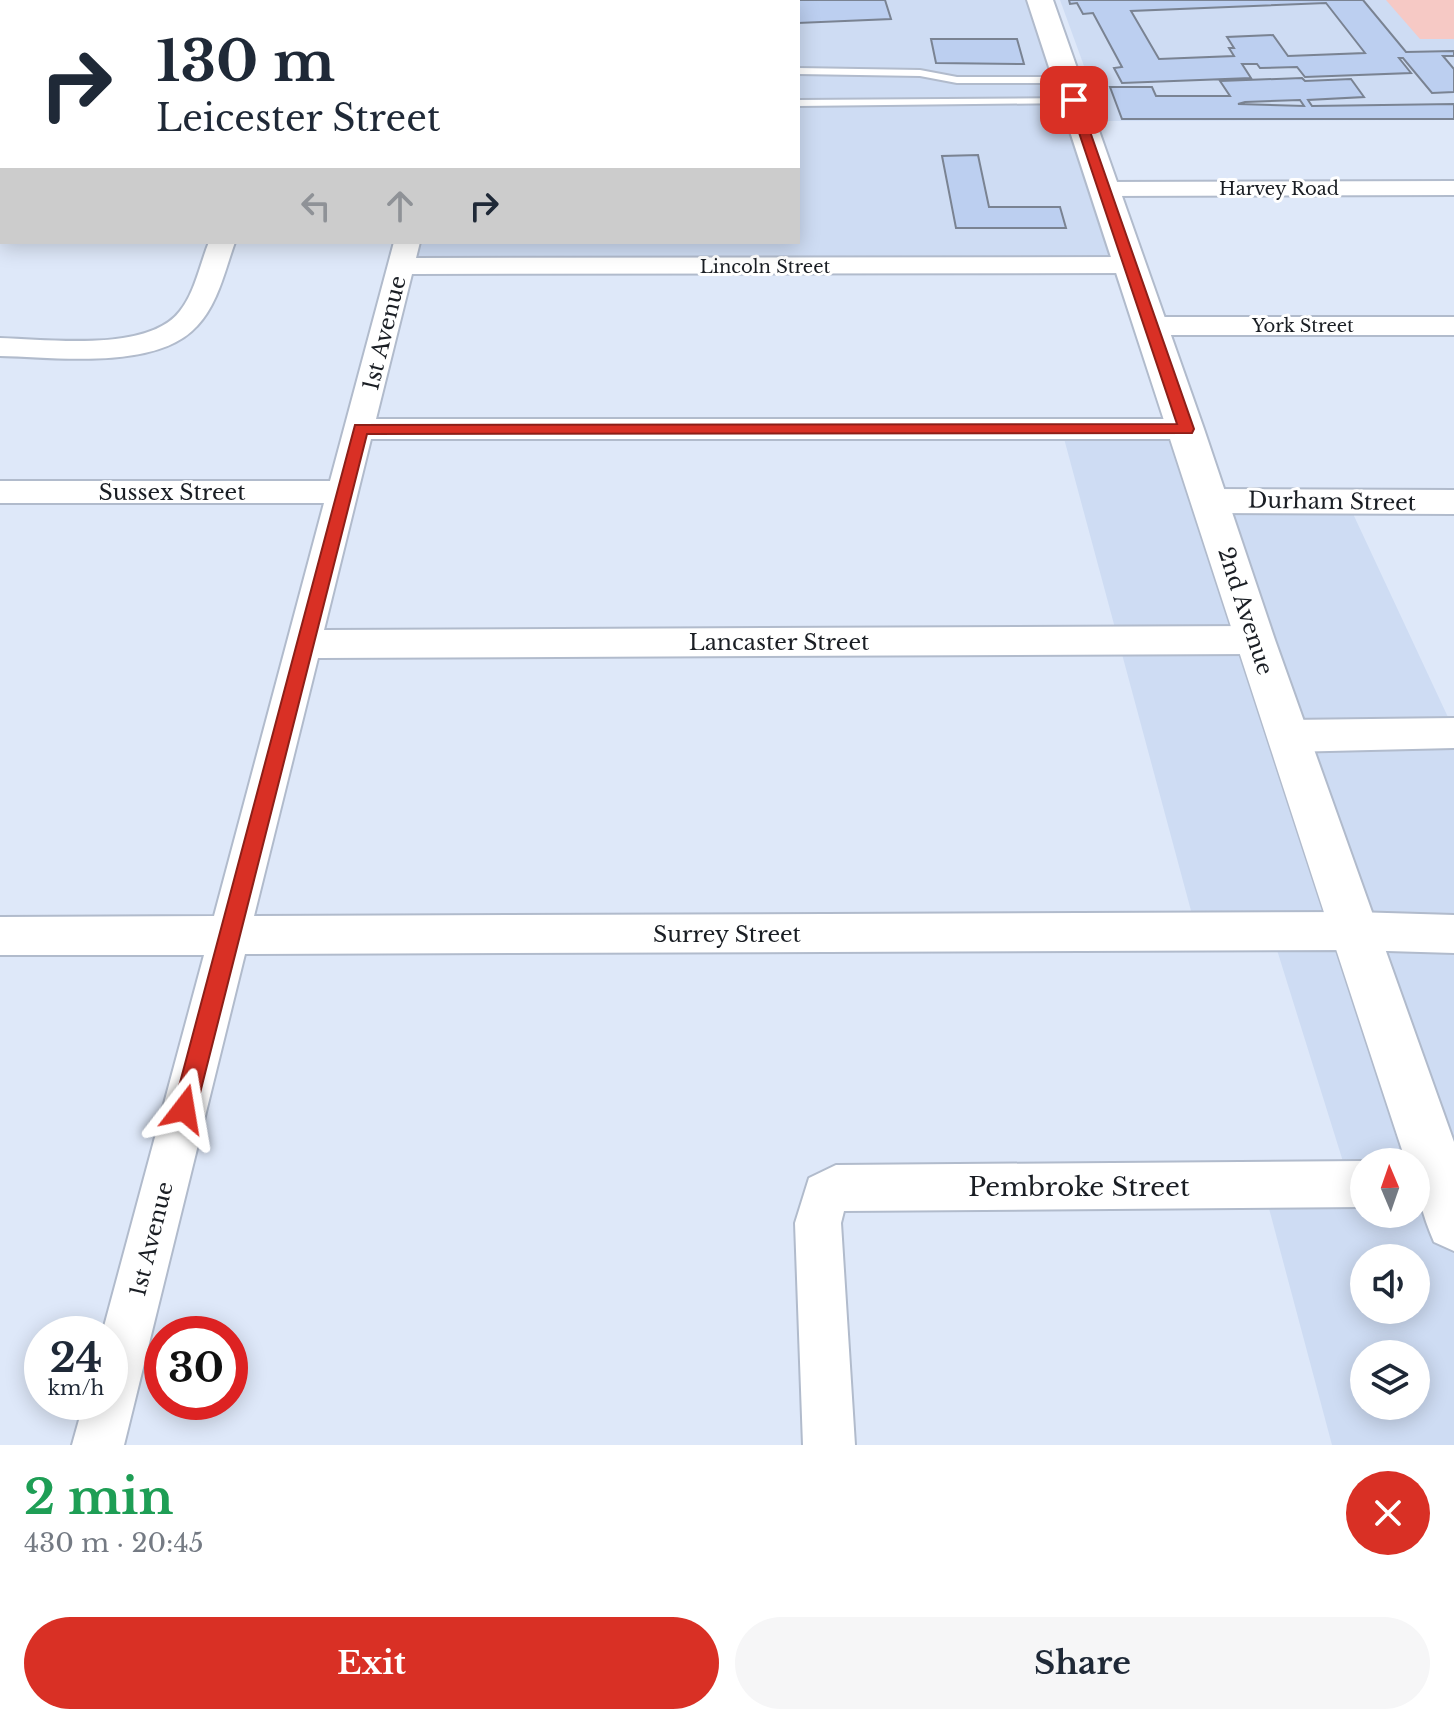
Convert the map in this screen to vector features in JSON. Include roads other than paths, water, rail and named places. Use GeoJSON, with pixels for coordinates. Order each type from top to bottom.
{"type":"FeatureCollection","features":[{"type":"Feature","properties":{"kind":"street","name":"2nd Avenue"},"geometry":{"type":"LineString","coordinates":[[1040,0],[1441,1190]]}},
{"type":"Feature","properties":{"kind":"street","name":"Harvey Road"},"geometry":{"type":"LineString","coordinates":[[1103,189],[1454,188]]}},
{"type":"Feature","properties":{"kind":"street"},"geometry":{"type":"LineString","coordinates":[[0,347],[131,347],[153,342],[172,333],[194,312],[221,244]]}},
{"type":"Feature","properties":{"kind":"street","name":"Lincoln Street"},"geometry":{"type":"LineString","coordinates":[[404,254],[1130,265]]}},
{"type":"Feature","properties":{"kind":"street","name":"1st Avenue"},"geometry":{"type":"LineString","coordinates":[[128,1331],[404,254]]}},
{"type":"Feature","properties":{"kind":"street","name":"York Street"},"geometry":{"type":"LineString","coordinates":[[1152,326],[1454,326]]}},
{"type":"Feature","properties":{"kind":"street"},"geometry":{"type":"LineString","coordinates":[[360,429],[1186,429]]}},
{"type":"Feature","properties":{"kind":"street","name":"Sussex Street"},"geometry":{"type":"LineString","coordinates":[[0,492],[343,492]]}},
{"type":"Feature","properties":{"kind":"street","name":"Durham Street"},"geometry":{"type":"LineString","coordinates":[[1210,501],[1454,502]]}},
{"type":"Feature","properties":{"kind":"street","name":"Lancaster Street"},"geometry":{"type":"LineString","coordinates":[[304,644],[1254,640]]}},
{"type":"Feature","properties":{"kind":"street"},"geometry":{"type":"LineString","coordinates":[[1288,736],[1454,733]]}},
{"type":"Feature","properties":{"kind":"street","name":"Surrey Street"},"geometry":{"type":"LineString","coordinates":[[0,936],[1354,931],[1454,934]]}},
{"type":"Feature","properties":{"kind":"street","name":"Pembroke Street"},"geometry":{"type":"LineString","coordinates":[[829,1445],[818,1223],[825,1194],[836,1188],[1350,1184]]}},
{"type":"Feature","properties":{"kind":"street","name":"1st Avenue"},"geometry":{"type":"LineString","coordinates":[[98,1445],[105,1420]]}},
{"type":"Feature","properties":{"kind":"lane"},"geometry":{"type":"LineString","coordinates":[[800,71],[920,73],[957,80],[1070,90]]}},
{"type":"Feature","properties":{"kind":"lane"},"geometry":{"type":"LineString","coordinates":[[800,103],[1070,90]]}}]}
